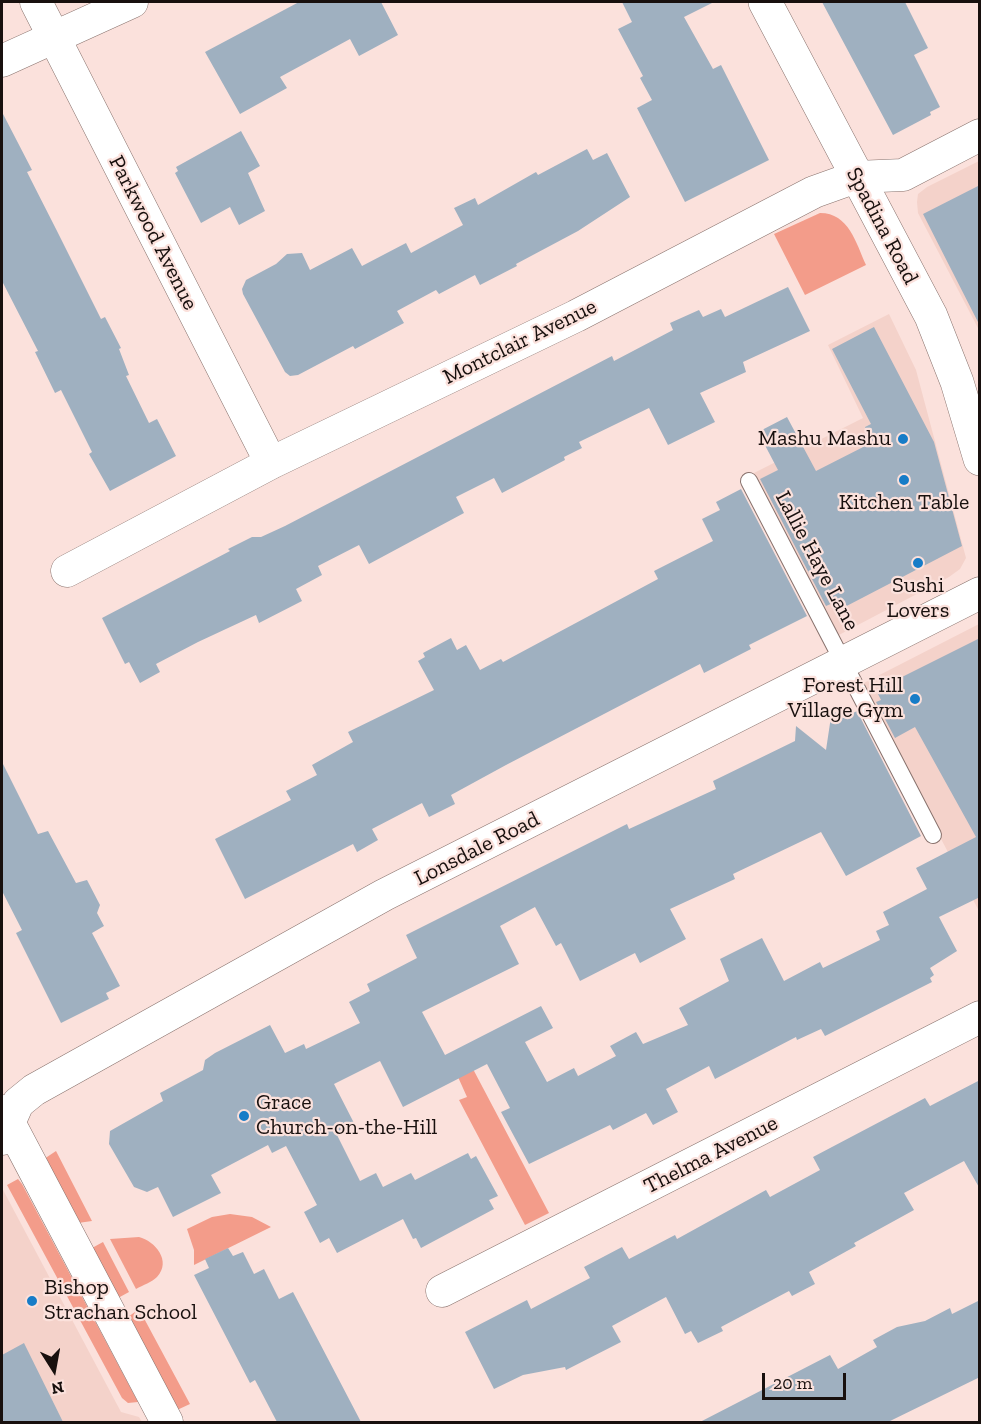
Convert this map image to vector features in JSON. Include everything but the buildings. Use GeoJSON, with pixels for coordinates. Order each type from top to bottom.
{"type":"FeatureCollection","features":[{"type":"Feature","properties":{"kind":"street","name":"Parkwood Avenue"},"geometry":{"type":"LineString","coordinates":[[36,2],[271,463]]}},
{"type":"Feature","properties":{"kind":"street"},"geometry":{"type":"LineString","coordinates":[[2,61],[132,2]]}},
{"type":"Feature","properties":{"kind":"street","name":"Spadina Road"},"geometry":{"type":"LineString","coordinates":[[767,2],[856,177],[931,316],[957,382],[980,459]]}},
{"type":"Feature","properties":{"kind":"street","name":"Montclair Avenue"},"geometry":{"type":"LineString","coordinates":[[67,571],[271,463],[576,316],[814,192],[856,177],[903,175],[980,135]]}},
{"type":"Feature","properties":{"kind":"street","name":"Lonsdale Road"},"geometry":{"type":"LineString","coordinates":[[4,1123],[18,1103],[34,1090],[384,895],[980,593]]}},
{"type":"Feature","properties":{"kind":"street","name":"Thelma Avenue"},"geometry":{"type":"LineString","coordinates":[[442,1291],[980,1017]]}},
{"type":"Feature","properties":{"kind":"street"},"geometry":{"type":"LineString","coordinates":[[4,1123],[168,1422]]}},
{"type":"Feature","properties":{"kind":"lane","name":"Lallie Haye Lane"},"geometry":{"type":"LineString","coordinates":[[749,481],[933,835]]}},
{"type":"Feature","properties":{"kind":"shaded area"},"geometry":{"type":"Polygon","coordinates":[[[979,161],[979,330],[918,213],[917,202],[918,194],[927,187],[979,161]]]}},
{"type":"Feature","properties":{"kind":"shaded area"},"geometry":{"type":"Polygon","coordinates":[[[820,213],[830,214],[845,224],[855,239],[866,265],[805,295],[774,234],[820,213]]]}},
{"type":"Feature","properties":{"kind":"shaded area"},"geometry":{"type":"Polygon","coordinates":[[[889,314],[916,370],[966,558],[960,569],[949,577],[837,636],[752,474],[863,418],[828,345],[889,314]]]}},
{"type":"Feature","properties":{"kind":"shaded area"},"geometry":{"type":"Polygon","coordinates":[[[979,624],[979,911],[860,685],[979,624]]]}},
{"type":"Feature","properties":{"kind":"shaded area"},"geometry":{"type":"Polygon","coordinates":[[[473,1069],[549,1213],[525,1225],[459,1100],[467,1097],[458,1077],[473,1069]]]}},
{"type":"Feature","properties":{"kind":"shaded area"},"geometry":{"type":"Polygon","coordinates":[[[56,1151],[92,1221],[78,1223],[44,1159],[56,1151]]]}},
{"type":"Feature","properties":{"kind":"shaded area"},"geometry":{"type":"Polygon","coordinates":[[[18,1179],[138,1402],[128,1403],[122,1398],[7,1185],[18,1179]]]}},
{"type":"Feature","properties":{"kind":"shaded area","name":"Bishop Strachan School"},"geometry":{"type":"Polygon","coordinates":[[[2,1188],[121,1412],[139,1417],[142,1422],[2,1422],[2,1188]]]}},
{"type":"Feature","properties":{"kind":"shaded area"},"geometry":{"type":"Polygon","coordinates":[[[230,1214],[252,1217],[271,1227],[194,1265],[194,1250],[187,1229],[212,1217],[230,1214]]]}},
{"type":"Feature","properties":{"kind":"shaded area"},"geometry":{"type":"Polygon","coordinates":[[[139,1237],[156,1247],[160,1252],[163,1265],[157,1277],[136,1289],[110,1239],[139,1237]]]}},
{"type":"Feature","properties":{"kind":"shaded area"},"geometry":{"type":"Polygon","coordinates":[[[103,1242],[129,1292],[118,1298],[92,1248],[103,1242]]]}},
{"type":"Feature","properties":{"kind":"shaded area"},"geometry":{"type":"Polygon","coordinates":[[[139,1309],[190,1404],[177,1410],[128,1317],[139,1309]]]}},
{"type":"Feature","properties":{"kind":"place","name":"Mashu Mashu"},"geometry":{"type":"Point","coordinates":[903,439]}},
{"type":"Feature","properties":{"kind":"place","name":"Kitchen Table"},"geometry":{"type":"Point","coordinates":[904,480]}},
{"type":"Feature","properties":{"kind":"place","name":"Sushi Lovers"},"geometry":{"type":"Point","coordinates":[918,563]}},
{"type":"Feature","properties":{"kind":"place","name":"Forest Hill Village Gym"},"geometry":{"type":"Point","coordinates":[915,699]}},
{"type":"Feature","properties":{"kind":"place","name":"Grace Church-on-the-Hill"},"geometry":{"type":"Point","coordinates":[244,1116]}},
{"type":"Feature","properties":{"kind":"place","name":"Bishop Strachan School"},"geometry":{"type":"Point","coordinates":[32,1301]}}]}
